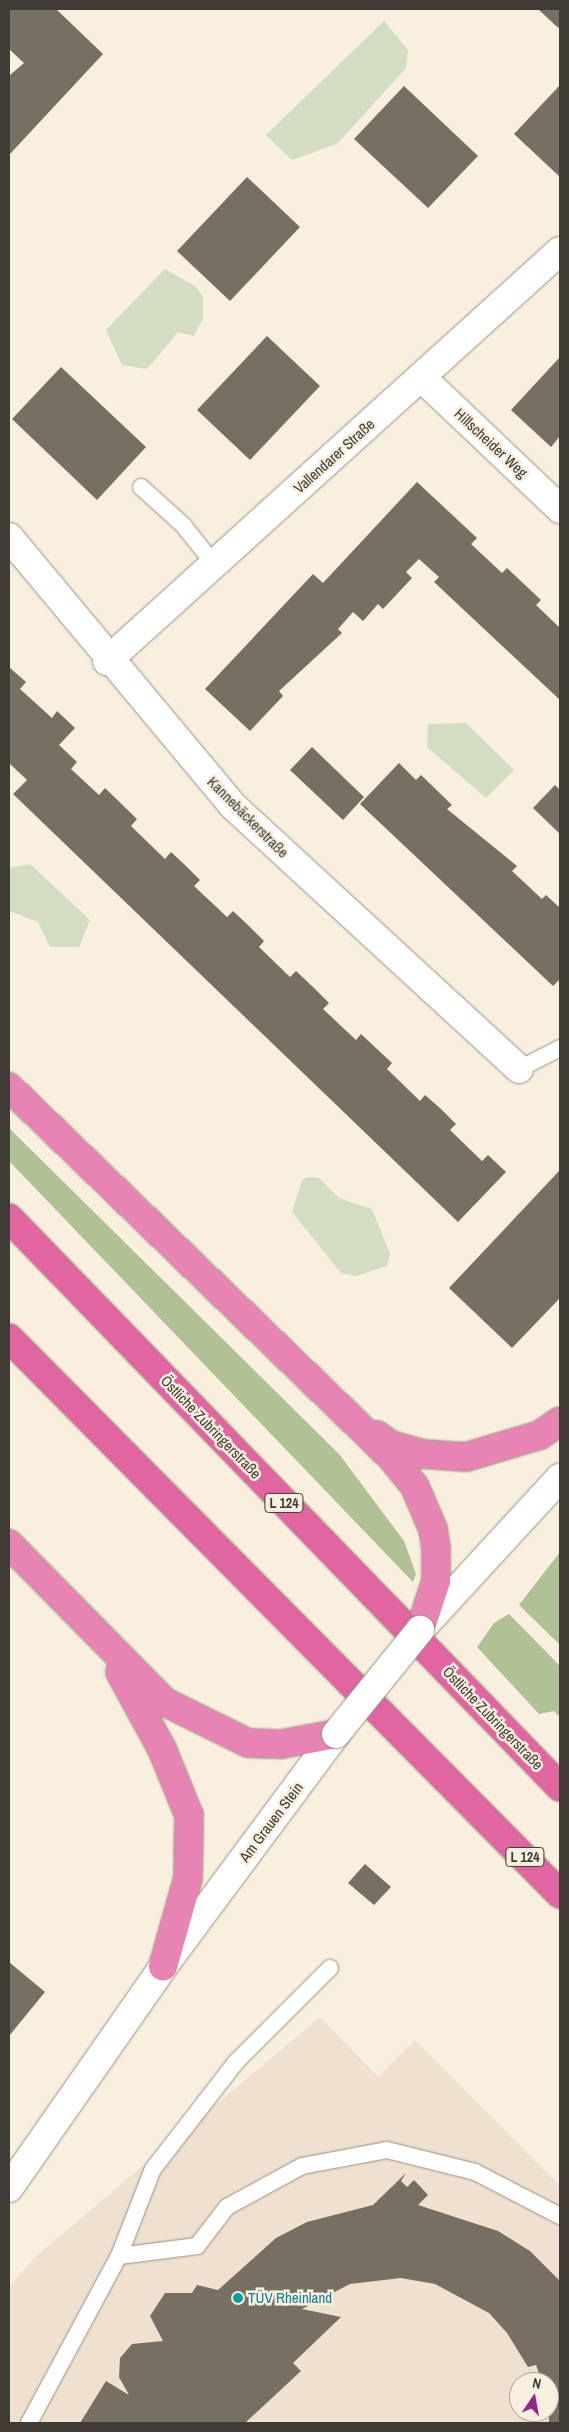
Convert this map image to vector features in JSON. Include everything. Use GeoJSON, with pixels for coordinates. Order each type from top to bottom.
{"type":"FeatureCollection","features":[{"type":"Feature","properties":{"kind":"highway"},"geometry":{"type":"LineString","coordinates":[[9,1087],[337,1406],[416,1487],[433,1529],[436,1581],[420,1630]]}},
{"type":"Feature","properties":{"kind":"highway","name":"Östliche Zubringerstraße"},"geometry":{"type":"LineString","coordinates":[[9,1218],[560,1787]]}},
{"type":"Feature","properties":{"kind":"highway","name":"L 124"},"geometry":{"type":"LineString","coordinates":[[9,1338],[560,1894]]}},
{"type":"Feature","properties":{"kind":"highway"},"geometry":{"type":"LineString","coordinates":[[337,1406],[390,1445],[466,1457],[540,1435],[560,1420]]}},
{"type":"Feature","properties":{"kind":"highway"},"geometry":{"type":"LineString","coordinates":[[9,1544],[103,1643],[165,1702],[234,1737],[282,1744],[336,1734]]}},
{"type":"Feature","properties":{"kind":"highway"},"geometry":{"type":"LineString","coordinates":[[103,1643],[150,1724],[189,1815],[188,1878],[163,1967]]}},
{"type":"Feature","properties":{"kind":"street","name":"Vallendarer Straße"},"geometry":{"type":"LineString","coordinates":[[108,660],[560,251]]}},
{"type":"Feature","properties":{"kind":"street","name":"Hillscheider Weg"},"geometry":{"type":"LineString","coordinates":[[421,377],[560,509]]}},
{"type":"Feature","properties":{"kind":"street","name":"Kannebäckerstraße"},"geometry":{"type":"LineString","coordinates":[[9,537],[108,660],[232,805],[518,1069]]}},
{"type":"Feature","properties":{"kind":"street","name":"Am Grauen Stein"},"geometry":{"type":"LineString","coordinates":[[9,2188],[163,1967],[336,1734],[420,1630],[560,1478]]}},
{"type":"Feature","properties":{"kind":"lane"},"geometry":{"type":"LineString","coordinates":[[141,487],[183,525],[214,564]]}},
{"type":"Feature","properties":{"kind":"lane"},"geometry":{"type":"LineString","coordinates":[[518,1069],[560,1048]]}},
{"type":"Feature","properties":{"kind":"lane"},"geometry":{"type":"LineString","coordinates":[[29,2423],[119,2256],[153,2169],[236,2062],[330,1968]]}},
{"type":"Feature","properties":{"kind":"lane"},"geometry":{"type":"LineString","coordinates":[[119,2256],[197,2246],[227,2207],[302,2166],[387,2150],[475,2172],[560,2216]]}},
{"type":"Feature","properties":{"kind":"shaded area","name":"TÜV Rheinland"},"geometry":{"type":"Polygon","coordinates":[[[320,2017],[378,2077],[415,2040],[560,2186],[560,2423],[9,2423],[9,2287],[36,2256],[320,2017]]]}},
{"type":"Feature","properties":{"kind":"green space"},"geometry":{"type":"Polygon","coordinates":[[[384,21],[408,50],[406,68],[337,144],[292,160],[266,135],[384,21]]]}},
{"type":"Feature","properties":{"kind":"green space"},"geometry":{"type":"Polygon","coordinates":[[[165,269],[195,286],[203,297],[203,318],[194,336],[178,332],[147,369],[122,365],[106,330],[165,269]]]}},
{"type":"Feature","properties":{"kind":"green space"},"geometry":{"type":"Polygon","coordinates":[[[466,723],[514,770],[486,798],[427,747],[428,724],[466,723]]]}},
{"type":"Feature","properties":{"kind":"green space"},"geometry":{"type":"Polygon","coordinates":[[[30,864],[90,920],[79,947],[50,947],[38,922],[9,911],[9,868],[30,864]]]}},
{"type":"Feature","properties":{"kind":"green space"},"geometry":{"type":"Polygon","coordinates":[[[9,1128],[339,1454],[404,1541],[416,1574],[413,1582],[9,1161],[9,1128]]]}},
{"type":"Feature","properties":{"kind":"green space"},"geometry":{"type":"Polygon","coordinates":[[[308,1177],[319,1178],[339,1198],[372,1209],[390,1254],[387,1266],[356,1276],[341,1273],[292,1212],[302,1180],[308,1177]]]}},
{"type":"Feature","properties":{"kind":"green space"},"geometry":{"type":"Polygon","coordinates":[[[560,1552],[560,1645],[519,1605],[560,1552]]]}},
{"type":"Feature","properties":{"kind":"green space"},"geometry":{"type":"Polygon","coordinates":[[[509,1614],[560,1666],[560,1718],[554,1711],[539,1714],[477,1647],[494,1623],[509,1614]]]}},
{"type":"Feature","properties":{"kind":"building"},"geometry":{"type":"Polygon","coordinates":[[[9,9],[56,9],[103,54],[9,155],[9,76],[24,63],[9,49],[9,9]]]}},
{"type":"Feature","properties":{"kind":"building"},"geometry":{"type":"Polygon","coordinates":[[[538,9],[560,9],[560,29],[555,25],[538,9]]]}},
{"type":"Feature","properties":{"kind":"building"},"geometry":{"type":"Polygon","coordinates":[[[560,85],[560,177],[514,134],[560,85]]]}},
{"type":"Feature","properties":{"kind":"building"},"geometry":{"type":"Polygon","coordinates":[[[404,86],[478,156],[428,208],[354,139],[404,86]]]}},
{"type":"Feature","properties":{"kind":"building"},"geometry":{"type":"Polygon","coordinates":[[[247,177],[300,227],[230,301],[177,251],[247,177]]]}},
{"type":"Feature","properties":{"kind":"building"},"geometry":{"type":"Polygon","coordinates":[[[267,336],[320,386],[250,460],[197,410],[267,336]]]}},
{"type":"Feature","properties":{"kind":"building"},"geometry":{"type":"Polygon","coordinates":[[[560,357],[560,436],[551,447],[511,410],[560,357]]]}},
{"type":"Feature","properties":{"kind":"building"},"geometry":{"type":"Polygon","coordinates":[[[61,367],[146,447],[97,500],[12,419],[61,367]]]}},
{"type":"Feature","properties":{"kind":"building"},"geometry":{"type":"Polygon","coordinates":[[[417,482],[477,538],[471,544],[502,573],[507,568],[541,600],[536,605],[560,628],[560,700],[434,582],[439,577],[419,559],[406,572],[412,578],[383,609],[378,604],[363,621],[353,612],[338,629],[342,633],[279,691],[283,696],[250,731],[205,689],[313,574],[323,583],[417,482]]]}},
{"type":"Feature","properties":{"kind":"building"},"geometry":{"type":"Polygon","coordinates":[[[9,667],[26,682],[20,689],[52,718],[57,711],[75,728],[59,745],[77,762],[71,769],[99,795],[105,788],[137,819],[131,826],[165,859],[171,852],[200,880],[194,886],[227,917],[233,911],[249,926],[264,941],[259,947],[290,977],[296,971],[313,987],[329,1003],[323,1009],[356,1040],[361,1034],[392,1063],[387,1069],[420,1101],[425,1095],[441,1109],[456,1124],[450,1130],[482,1161],[488,1155],[506,1172],[458,1222],[13,794],[27,780],[9,763],[9,667]]]}},
{"type":"Feature","properties":{"kind":"building"},"geometry":{"type":"Polygon","coordinates":[[[312,747],[364,797],[343,820],[290,770],[312,747]]]}},
{"type":"Feature","properties":{"kind":"building"},"geometry":{"type":"Polygon","coordinates":[[[399,763],[416,780],[421,775],[452,805],[447,809],[517,866],[512,871],[542,899],[546,895],[560,908],[560,979],[553,986],[360,804],[399,763]]]}},
{"type":"Feature","properties":{"kind":"building"},"geometry":{"type":"Polygon","coordinates":[[[555,785],[560,790],[560,834],[533,808],[555,785]]]}},
{"type":"Feature","properties":{"kind":"building"},"geometry":{"type":"Polygon","coordinates":[[[560,1170],[560,1298],[512,1348],[449,1288],[560,1170]]]}},
{"type":"Feature","properties":{"kind":"building"},"geometry":{"type":"Polygon","coordinates":[[[365,1864],[391,1887],[374,1905],[348,1883],[365,1864]]]}},
{"type":"Feature","properties":{"kind":"building"},"geometry":{"type":"Polygon","coordinates":[[[9,1962],[45,1992],[9,2036],[9,1962]]]}},
{"type":"Feature","properties":{"kind":"building","name":"TÜV Rheinland"},"geometry":{"type":"Polygon","coordinates":[[[406,2173],[401,2181],[407,2187],[414,2180],[428,2195],[418,2205],[498,2231],[530,2251],[560,2281],[560,2423],[549,2423],[559,2422],[559,2372],[538,2372],[536,2365],[528,2367],[507,2333],[489,2313],[435,2284],[401,2278],[350,2284],[302,2309],[341,2317],[293,2363],[301,2371],[245,2423],[80,2423],[106,2381],[129,2395],[119,2377],[120,2358],[132,2344],[163,2341],[150,2316],[165,2293],[192,2293],[197,2285],[218,2290],[276,2238],[307,2222],[373,2205],[406,2173]]]}},
{"type":"Feature","properties":{"kind":"place","name":"TÜV Rheinland"},"geometry":{"type":"Point","coordinates":[238,2298]}}]}
